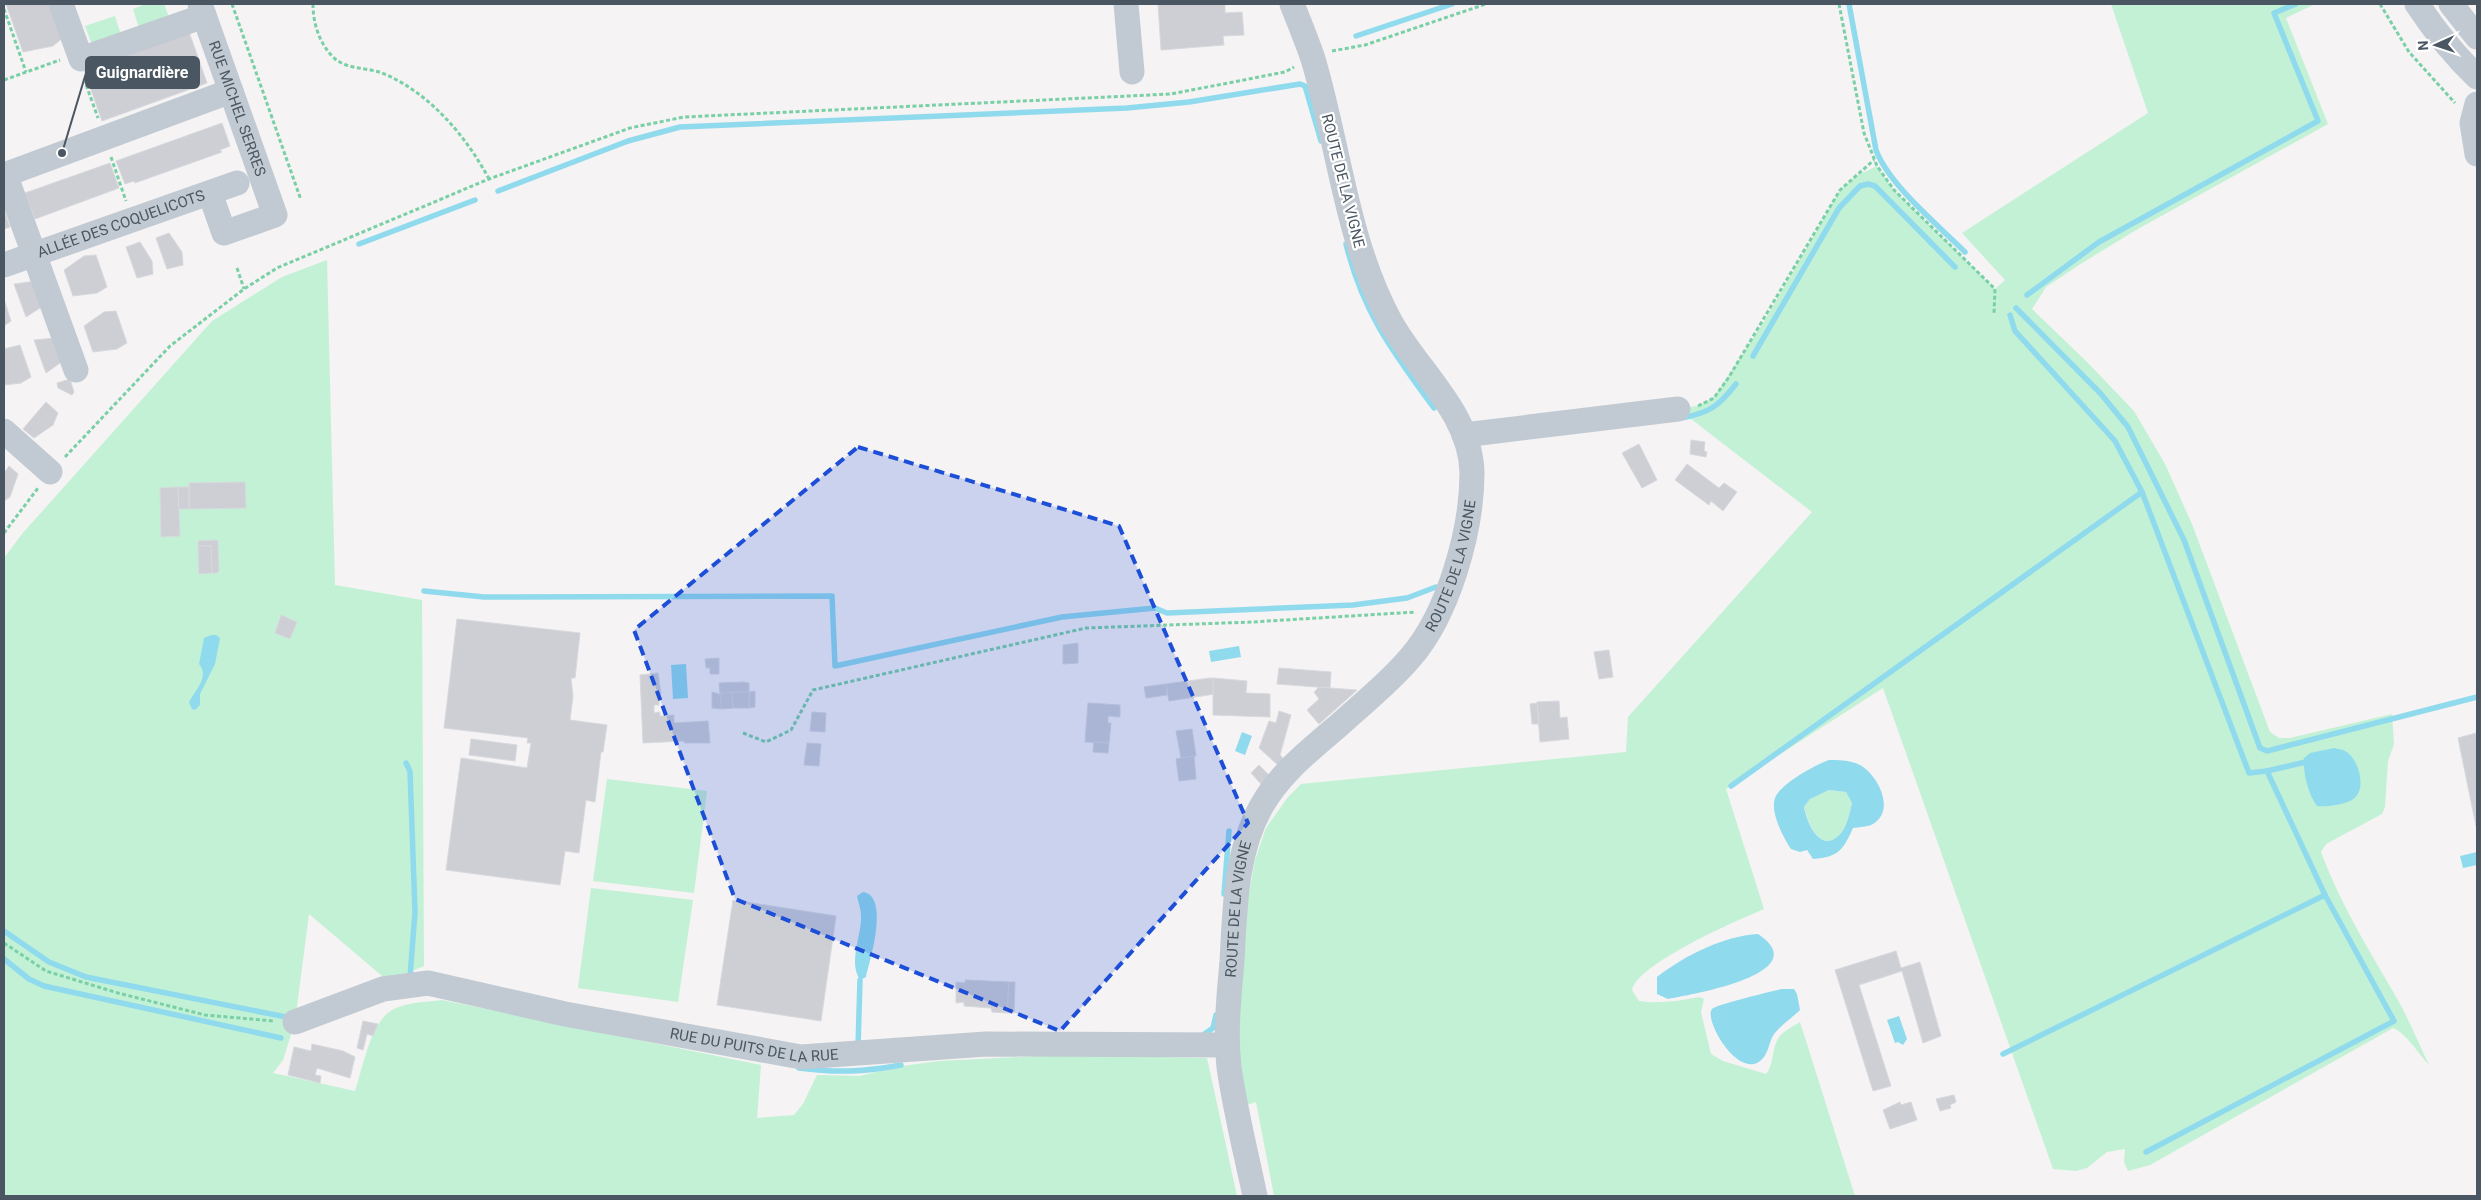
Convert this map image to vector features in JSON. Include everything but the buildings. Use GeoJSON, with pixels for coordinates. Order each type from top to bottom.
{"type":"FeatureCollection","features":[{"type":"Feature","properties":{"kind":"street"},"geometry":{"type":"LineString","coordinates":[[60,4],[72,59],[202,10]]}},
{"type":"Feature","properties":{"kind":"street"},"geometry":{"type":"LineString","coordinates":[[1126,4],[1132,72]]}},
{"type":"Feature","properties":{"kind":"street","name":"ROUTE DE LA VIGNE"},"geometry":{"type":"LineString","coordinates":[[1255,1196],[1234,1093],[1227,1045],[1236,904],[1244,848],[1252,826],[1275,786],[1298,761],[1411,658],[1429,633],[1441,610],[1460,550],[1471,491],[1470,452],[1464,435],[1441,394],[1394,327],[1372,281],[1347,201],[1313,59],[1292,4]]}},
{"type":"Feature","properties":{"kind":"street"},"geometry":{"type":"LineString","coordinates":[[2417,4],[2434,30],[2458,59],[2477,77]]}},
{"type":"Feature","properties":{"kind":"street"},"geometry":{"type":"LineString","coordinates":[[2451,4],[2477,37]]}},
{"type":"Feature","properties":{"kind":"street","name":"RUE MICHEL SERRES"},"geometry":{"type":"LineString","coordinates":[[202,10],[275,215],[224,233],[210,193]]}},
{"type":"Feature","properties":{"kind":"street"},"geometry":{"type":"LineString","coordinates":[[76,370],[4,175],[231,91]]}},
{"type":"Feature","properties":{"kind":"street"},"geometry":{"type":"LineString","coordinates":[[2475,113],[2477,154]]}},
{"type":"Feature","properties":{"kind":"street","name":"ALLÉE DES COQUELICOTS"},"geometry":{"type":"LineString","coordinates":[[4,265],[237,183]]}},
{"type":"Feature","properties":{"kind":"street"},"geometry":{"type":"LineString","coordinates":[[1464,435],[1678,409]]}},
{"type":"Feature","properties":{"kind":"street"},"geometry":{"type":"LineString","coordinates":[[4,431],[50,472]]}},
{"type":"Feature","properties":{"kind":"street","name":"RUE DU PUITS DE LA RUE"},"geometry":{"type":"LineString","coordinates":[[295,1022],[383,989],[428,983],[565,1014],[800,1057],[986,1044],[1227,1045]]}},
{"type":"Feature","properties":{"kind":"path"},"geometry":{"type":"LineString","coordinates":[[232,4],[301,200]]}},
{"type":"Feature","properties":{"kind":"path"},"geometry":{"type":"LineString","coordinates":[[313,4],[316,27],[333,58],[347,66],[380,73],[398,81],[418,95],[459,132],[478,158],[489,179]]}},
{"type":"Feature","properties":{"kind":"path"},"geometry":{"type":"LineString","coordinates":[[4,533],[50,472],[170,346],[244,289],[277,268],[489,179],[630,128],[684,117],[1171,94],[1285,72],[1333,51],[1365,45],[1486,4]]}},
{"type":"Feature","properties":{"kind":"path"},"geometry":{"type":"LineString","coordinates":[[1839,4],[1864,133],[1874,160],[1894,190],[1995,289],[1994,313]]}},
{"type":"Feature","properties":{"kind":"path"},"geometry":{"type":"LineString","coordinates":[[2380,4],[2409,52],[2475,113]]}},
{"type":"Feature","properties":{"kind":"path"},"geometry":{"type":"LineString","coordinates":[[4,10],[26,72]]}},
{"type":"Feature","properties":{"kind":"path"},"geometry":{"type":"LineString","coordinates":[[4,80],[72,59],[79,65],[100,124]]}},
{"type":"Feature","properties":{"kind":"path"},"geometry":{"type":"LineString","coordinates":[[109,151],[132,220]]}},
{"type":"Feature","properties":{"kind":"path"},"geometry":{"type":"LineString","coordinates":[[1678,409],[1697,406],[1714,398],[1765,320],[1840,190],[1874,160]]}},
{"type":"Feature","properties":{"kind":"path"},"geometry":{"type":"LineString","coordinates":[[237,268],[244,289]]}},
{"type":"Feature","properties":{"kind":"path"},"geometry":{"type":"LineString","coordinates":[[743,733],[766,742],[791,730],[813,690],[1086,628],[1252,622],[1441,610]]}},
{"type":"Feature","properties":{"kind":"path"},"geometry":{"type":"LineString","coordinates":[[4,942],[46,972],[118,993],[205,1015],[295,1022]]}},
{"type":"Feature","properties":{"kind":"highlighted area"},"geometry":{"type":"Polygon","coordinates":[[[858,447],[1119,526],[1248,823],[1060,1031],[735,899],[634,630],[858,447]]]}},
{"type":"Feature","properties":{"kind":"green space"},"geometry":{"type":"Polygon","coordinates":[[[146,4],[164,4],[169,17],[139,28],[133,9],[146,4]]]}},
{"type":"Feature","properties":{"kind":"green space"},"geometry":{"type":"Polygon","coordinates":[[[2111,4],[2315,4],[2286,18],[2328,124],[2136,230],[2079,265],[2046,287],[2032,309],[2134,411],[2165,464],[2192,524],[2270,732],[2279,738],[2290,738],[2392,714],[2394,744],[2388,761],[2385,807],[2382,814],[2326,844],[2321,852],[2347,911],[2403,1010],[2429,1065],[2407,1039],[2398,1030],[2393,1028],[2150,1165],[2128,1171],[2124,1162],[2125,1149],[2107,1152],[2087,1168],[2076,1171],[2053,1169],[1883,688],[1726,789],[1764,909],[1712,932],[1670,955],[1638,979],[1632,990],[1639,1001],[1669,1002],[1699,997],[1704,999],[1701,1012],[1711,1054],[1723,1061],[1766,1074],[1771,1065],[1777,1040],[1787,1030],[1800,1022],[1855,1196],[1274,1196],[1256,1102],[1247,1105],[1238,1052],[1239,1008],[1248,899],[1255,860],[1266,828],[1288,797],[1301,784],[1626,752],[1628,717],[1812,512],[1678,409],[1697,406],[1714,397],[1765,320],[1840,190],[1856,176],[1877,166],[1894,190],[1995,289],[2005,280],[1962,233],[2148,113],[2111,4]]]}},
{"type":"Feature","properties":{"kind":"green space"},"geometry":{"type":"Polygon","coordinates":[[[115,16],[121,35],[92,45],[85,26],[115,16]]]}},
{"type":"Feature","properties":{"kind":"green space"},"geometry":{"type":"Polygon","coordinates":[[[327,260],[335,585],[422,600],[424,966],[388,981],[309,914],[295,1022],[283,1060],[273,1073],[355,1091],[368,1047],[384,1016],[404,1005],[442,1000],[761,1065],[757,1118],[794,1115],[803,1104],[817,1075],[860,1076],[895,1067],[939,1061],[1059,1055],[1207,1058],[1237,1196],[4,1196],[4,558],[22,534],[212,321],[282,277],[327,260]]]}},
{"type":"Feature","properties":{"kind":"green space"},"geometry":{"type":"Polygon","coordinates":[[[607,779],[707,791],[694,893],[593,881],[607,779]]]}},
{"type":"Feature","properties":{"kind":"green space"},"geometry":{"type":"Polygon","coordinates":[[[1829,790],[1846,792],[1852,803],[1843,830],[1834,839],[1827,841],[1817,835],[1812,828],[1804,807],[1810,799],[1829,790]]]}},
{"type":"Feature","properties":{"kind":"green space"},"geometry":{"type":"Polygon","coordinates":[[[591,888],[693,900],[678,1002],[578,988],[591,888]]]}},
{"type":"Feature","properties":{"kind":"water"},"geometry":{"type":"Polygon","coordinates":[[[216,635],[220,638],[215,664],[200,694],[200,705],[195,710],[192,709],[189,702],[202,678],[203,673],[199,664],[204,638],[216,635]]]}},
{"type":"Feature","properties":{"kind":"water"},"geometry":{"type":"Polygon","coordinates":[[[1239,646],[1241,657],[1211,662],[1209,651],[1239,646]]]}},
{"type":"Feature","properties":{"kind":"water"},"geometry":{"type":"Polygon","coordinates":[[[686,664],[688,698],[673,699],[671,665],[686,664]]]}},
{"type":"Feature","properties":{"kind":"water"},"geometry":{"type":"Polygon","coordinates":[[[1242,732],[1252,736],[1245,755],[1235,751],[1242,732]]]}},
{"type":"Feature","properties":{"kind":"water"},"geometry":{"type":"Polygon","coordinates":[[[2334,748],[2345,751],[2354,760],[2360,775],[2360,790],[2357,796],[2348,802],[2317,806],[2311,796],[2307,783],[2304,758],[2310,753],[2334,748]]]}},
{"type":"Feature","properties":{"kind":"water"},"geometry":{"type":"Polygon","coordinates":[[[1841,760],[1860,765],[1873,776],[1882,793],[1884,802],[1880,818],[1873,824],[1853,828],[1839,851],[1829,856],[1813,859],[1807,850],[1800,852],[1791,849],[1778,824],[1774,804],[1778,793],[1791,781],[1823,762],[1841,760]],[[1829,790],[1810,799],[1804,807],[1808,821],[1816,835],[1821,839],[1827,841],[1834,839],[1845,827],[1852,803],[1846,792],[1829,790]]]}},
{"type":"Feature","properties":{"kind":"water"},"geometry":{"type":"Polygon","coordinates":[[[2477,852],[2477,865],[2463,868],[2460,856],[2477,852]]]}},
{"type":"Feature","properties":{"kind":"water"},"geometry":{"type":"Polygon","coordinates":[[[863,892],[871,896],[877,916],[874,944],[866,977],[860,980],[855,965],[861,923],[861,910],[857,896],[863,892]]]}},
{"type":"Feature","properties":{"kind":"water"},"geometry":{"type":"Polygon","coordinates":[[[1758,934],[1772,948],[1772,960],[1761,971],[1743,980],[1699,993],[1668,999],[1657,994],[1657,977],[1679,962],[1718,943],[1758,934]]]}},
{"type":"Feature","properties":{"kind":"water"},"geometry":{"type":"Polygon","coordinates":[[[1782,989],[1794,989],[1797,994],[1800,1010],[1774,1034],[1766,1054],[1761,1060],[1757,1063],[1748,1064],[1739,1060],[1723,1044],[1717,1033],[1712,1023],[1712,1009],[1733,1001],[1782,989]]]}},
{"type":"Feature","properties":{"kind":"water"},"geometry":{"type":"Polygon","coordinates":[[[1899,1016],[1907,1039],[1903,1045],[1898,1042],[1895,1043],[1887,1020],[1899,1016]]]}},
{"type":"Feature","properties":{"kind":"waterway"},"geometry":{"type":"LineString","coordinates":[[1356,36],[1452,4]]}},
{"type":"Feature","properties":{"kind":"waterway"},"geometry":{"type":"LineString","coordinates":[[1849,4],[1876,150],[1882,163],[1903,191],[1965,252]]}},
{"type":"Feature","properties":{"kind":"waterway"},"geometry":{"type":"LineString","coordinates":[[2027,295],[2099,242],[2318,121],[2274,13],[2296,4]]}},
{"type":"Feature","properties":{"kind":"waterway"},"geometry":{"type":"LineString","coordinates":[[498,191],[628,141],[680,127],[1127,108],[1189,102],[1300,84],[1305,86],[1321,141]]}},
{"type":"Feature","properties":{"kind":"waterway"},"geometry":{"type":"LineString","coordinates":[[1753,356],[1839,208],[1860,186],[1868,184],[1875,186],[1955,267]]}},
{"type":"Feature","properties":{"kind":"waterway"},"geometry":{"type":"LineString","coordinates":[[359,244],[475,200]]}},
{"type":"Feature","properties":{"kind":"waterway"},"geometry":{"type":"LineString","coordinates":[[1346,244],[1361,291],[1381,331],[1434,408]]}},
{"type":"Feature","properties":{"kind":"waterway"},"geometry":{"type":"LineString","coordinates":[[2016,308],[2101,394],[2128,427],[2184,540],[2260,748],[2267,751],[2477,697]]}},
{"type":"Feature","properties":{"kind":"waterway"},"geometry":{"type":"LineString","coordinates":[[2010,315],[2015,331],[2115,441],[2142,492],[2249,773],[2267,771]]}},
{"type":"Feature","properties":{"kind":"waterway"},"geometry":{"type":"LineString","coordinates":[[1681,418],[1699,414],[1712,408],[1736,384]]}},
{"type":"Feature","properties":{"kind":"waterway"},"geometry":{"type":"LineString","coordinates":[[1731,786],[2142,492]]}},
{"type":"Feature","properties":{"kind":"waterway"},"geometry":{"type":"LineString","coordinates":[[424,591],[484,597],[832,596],[835,666],[1062,617],[1155,608],[1167,613],[1353,605],[1407,598],[1436,587]]}},
{"type":"Feature","properties":{"kind":"waterway"},"geometry":{"type":"LineString","coordinates":[[2146,1152],[2394,1021],[2325,895],[2267,771],[2310,761]]}},
{"type":"Feature","properties":{"kind":"waterway"},"geometry":{"type":"LineString","coordinates":[[406,763],[410,771],[415,912],[410,977],[408,979]]}},
{"type":"Feature","properties":{"kind":"waterway"},"geometry":{"type":"LineString","coordinates":[[1224,894],[1229,831]]}},
{"type":"Feature","properties":{"kind":"waterway"},"geometry":{"type":"LineString","coordinates":[[2003,1054],[2325,895]]}},
{"type":"Feature","properties":{"kind":"waterway"},"geometry":{"type":"LineString","coordinates":[[4,931],[49,962],[86,977],[286,1017]]}},
{"type":"Feature","properties":{"kind":"waterway"},"geometry":{"type":"LineString","coordinates":[[4,959],[29,979],[44,986],[281,1038]]}},
{"type":"Feature","properties":{"kind":"waterway"},"geometry":{"type":"LineString","coordinates":[[858,1047],[860,980]]}},
{"type":"Feature","properties":{"kind":"waterway"},"geometry":{"type":"LineString","coordinates":[[1203,1035],[1213,1028],[1216,1015]]}},
{"type":"Feature","properties":{"kind":"waterway"},"geometry":{"type":"LineString","coordinates":[[799,1068],[850,1071],[901,1065]]}},
{"type":"Feature","properties":{"kind":"place","name":"Guignardière"},"geometry":{"type":"Point","coordinates":[62,153]}}]}
